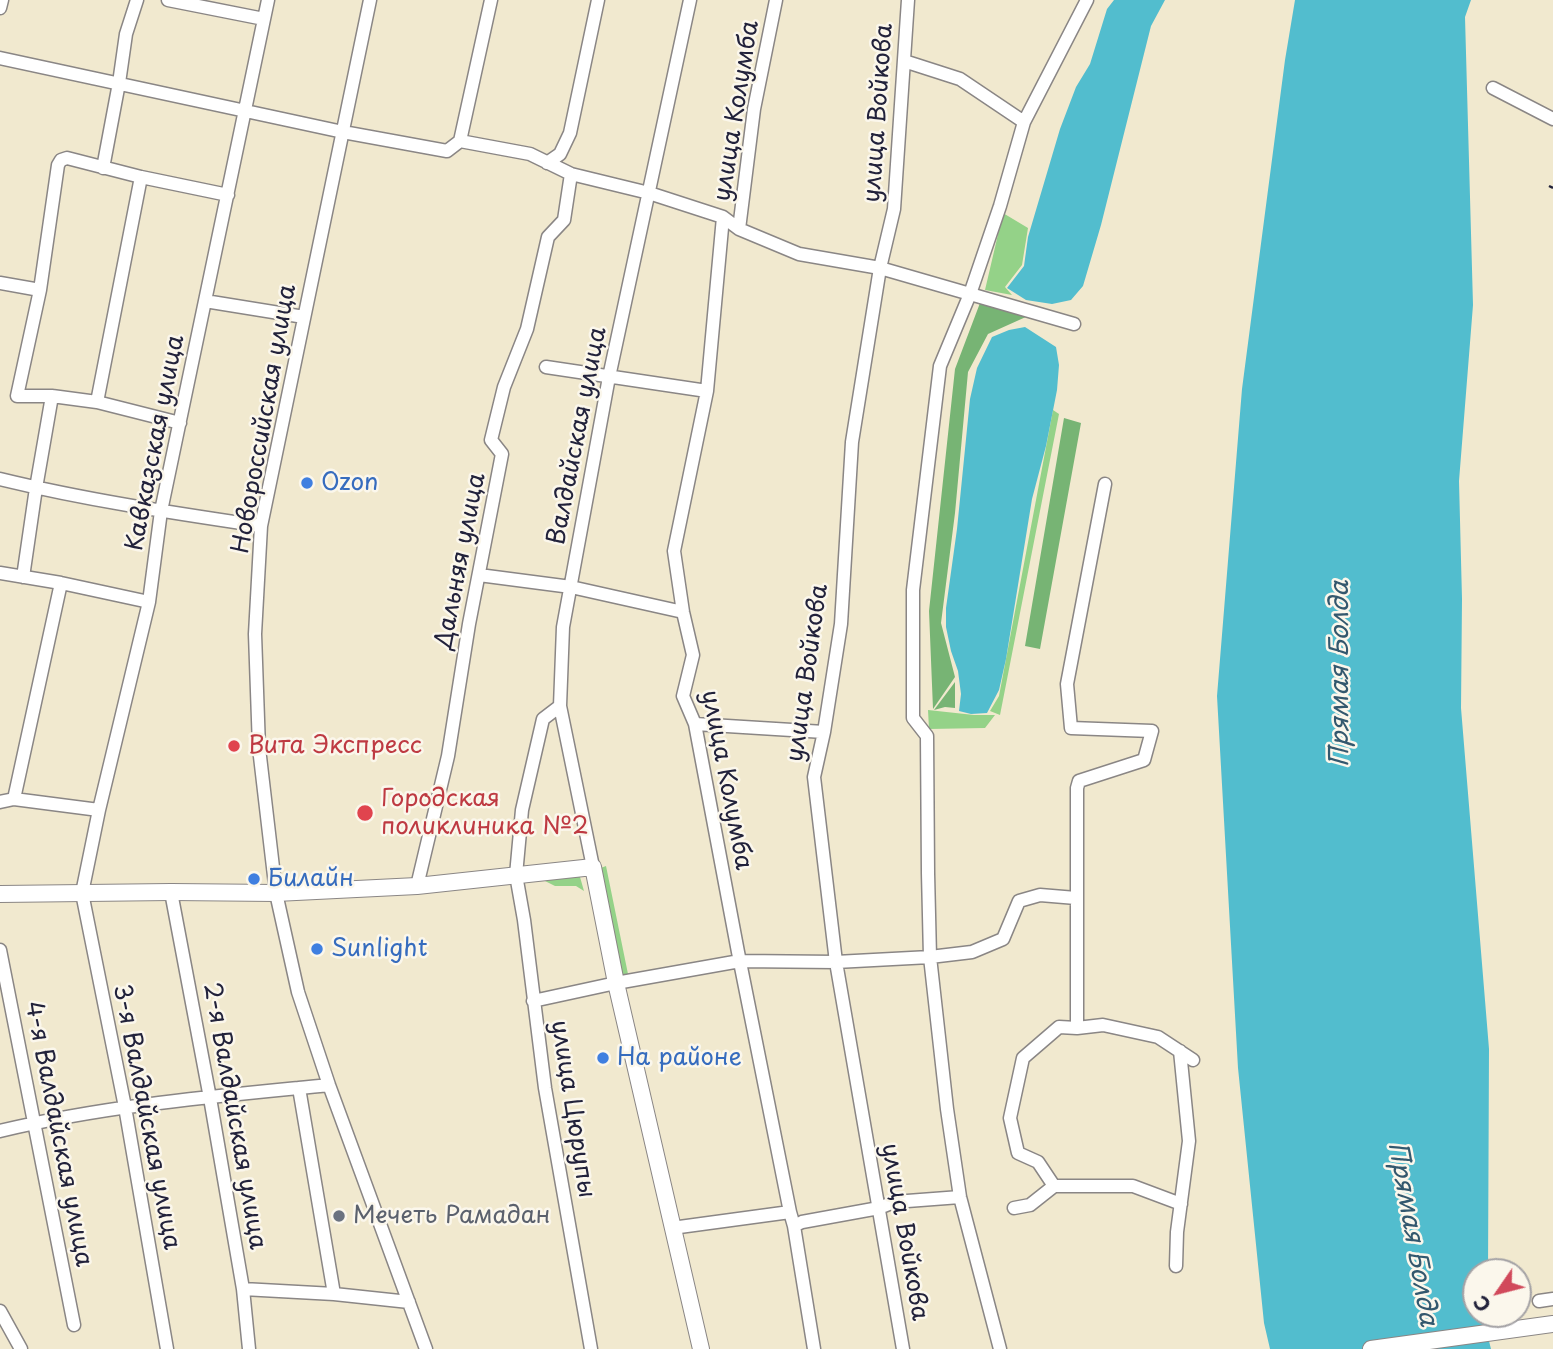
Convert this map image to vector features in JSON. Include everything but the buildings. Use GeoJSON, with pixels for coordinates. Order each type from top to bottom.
{"type":"FeatureCollection","features":[{"type":"Feature","properties":{"kind":"main road"},"geometry":{"type":"LineString","coordinates":[[0,894],[276,893],[417,886],[593,867],[616,983],[701,1349]]}},
{"type":"Feature","properties":{"kind":"main road"},"geometry":{"type":"LineString","coordinates":[[1371,1349],[1553,1324]]}},
{"type":"Feature","properties":{"kind":"street"},"geometry":{"type":"LineString","coordinates":[[0,8],[2,0]]}},
{"type":"Feature","properties":{"kind":"street"},"geometry":{"type":"LineString","coordinates":[[103,168],[126,34],[137,0]]}},
{"type":"Feature","properties":{"kind":"street","name":"Кавказская улица"},"geometry":{"type":"LineString","coordinates":[[82,893],[149,602],[162,511],[268,0]]}},
{"type":"Feature","properties":{"kind":"street","name":"Новороссийская улица"},"geometry":{"type":"LineString","coordinates":[[370,0],[261,526],[255,634],[259,748],[276,893],[298,992],[329,1085],[426,1349]]}},
{"type":"Feature","properties":{"kind":"street"},"geometry":{"type":"LineString","coordinates":[[0,58],[343,132],[447,151],[460,141],[491,0]]}},
{"type":"Feature","properties":{"kind":"street"},"geometry":{"type":"LineString","coordinates":[[547,163],[560,154],[570,133],[598,0]]}},
{"type":"Feature","properties":{"kind":"street","name":"Валдайская улица"},"geometry":{"type":"LineString","coordinates":[[593,867],[560,706],[563,627],[609,377],[690,0]]}},
{"type":"Feature","properties":{"kind":"street","name":"улица Колумба"},"geometry":{"type":"LineString","coordinates":[[739,229],[754,109],[776,0]]}},
{"type":"Feature","properties":{"kind":"street","name":"улица Войкова"},"geometry":{"type":"LineString","coordinates":[[903,1349],[836,962],[814,777],[841,624],[852,442],[880,268],[894,209],[908,0]]}},
{"type":"Feature","properties":{"kind":"street"},"geometry":{"type":"LineString","coordinates":[[1000,1349],[960,1197],[947,1109],[930,957],[927,736],[913,718],[913,590],[940,366],[970,293],[1000,206],[1024,122],[1087,0]]}},
{"type":"Feature","properties":{"kind":"street"},"geometry":{"type":"LineString","coordinates":[[175,1],[264,19]]}},
{"type":"Feature","properties":{"kind":"street"},"geometry":{"type":"LineString","coordinates":[[904,61],[960,79],[1024,122]]}},
{"type":"Feature","properties":{"kind":"street"},"geometry":{"type":"LineString","coordinates":[[1493,88],[1553,119]]}},
{"type":"Feature","properties":{"kind":"street"},"geometry":{"type":"LineString","coordinates":[[460,141],[530,154],[571,174],[649,193],[723,217],[739,229],[799,254],[880,268],[1074,324]]}},
{"type":"Feature","properties":{"kind":"street"},"geometry":{"type":"LineString","coordinates":[[180,423],[97,402],[18,396],[40,290],[58,165],[66,158],[228,195]]}},
{"type":"Feature","properties":{"kind":"street","name":"Дальняя улица"},"geometry":{"type":"LineString","coordinates":[[417,886],[448,756],[469,624],[502,454],[491,440],[504,387],[527,329],[548,237],[564,220],[571,174]]}},
{"type":"Feature","properties":{"kind":"street"},"geometry":{"type":"LineString","coordinates":[[97,402],[141,177]]}},
{"type":"Feature","properties":{"kind":"street","name":"улица Колумба"},"geometry":{"type":"LineString","coordinates":[[723,217],[707,391],[674,551],[683,612],[693,655],[683,695],[695,724],[794,1226],[814,1349]]}},
{"type":"Feature","properties":{"kind":"street"},"geometry":{"type":"LineString","coordinates":[[0,283],[40,290]]}},
{"type":"Feature","properties":{"kind":"street"},"geometry":{"type":"LineString","coordinates":[[205,301],[304,317]]}},
{"type":"Feature","properties":{"kind":"street"},"geometry":{"type":"LineString","coordinates":[[546,367],[707,391]]}},
{"type":"Feature","properties":{"kind":"street"},"geometry":{"type":"LineString","coordinates":[[23,577],[52,397]]}},
{"type":"Feature","properties":{"kind":"street"},"geometry":{"type":"LineString","coordinates":[[0,479],[162,511],[261,526]]}},
{"type":"Feature","properties":{"kind":"street"},"geometry":{"type":"LineString","coordinates":[[1077,1028],[1077,788],[1079,781],[1144,760],[1152,731],[1071,728],[1067,684],[1105,484]]}},
{"type":"Feature","properties":{"kind":"street"},"geometry":{"type":"LineString","coordinates":[[0,573],[149,602]]}},
{"type":"Feature","properties":{"kind":"street"},"geometry":{"type":"LineString","coordinates":[[479,575],[571,587],[683,612]]}},
{"type":"Feature","properties":{"kind":"street"},"geometry":{"type":"LineString","coordinates":[[14,799],[61,583]]}},
{"type":"Feature","properties":{"kind":"street"},"geometry":{"type":"LineString","coordinates":[[516,875],[522,810],[543,719],[560,706]]}},
{"type":"Feature","properties":{"kind":"street"},"geometry":{"type":"LineString","coordinates":[[695,724],[824,732]]}},
{"type":"Feature","properties":{"kind":"street"},"geometry":{"type":"LineString","coordinates":[[0,802],[14,799],[99,810]]}},
{"type":"Feature","properties":{"kind":"street","name":"улица Цюрупы"},"geometry":{"type":"LineString","coordinates":[[516,875],[545,1088],[591,1349]]}},
{"type":"Feature","properties":{"kind":"street","name":"2-я Валдайская улица"},"geometry":{"type":"LineString","coordinates":[[171,892],[243,1289],[249,1349]]}},
{"type":"Feature","properties":{"kind":"street","name":"3-я Валдайская улица"},"geometry":{"type":"LineString","coordinates":[[82,893],[125,1107],[167,1349]]}},
{"type":"Feature","properties":{"kind":"street"},"geometry":{"type":"LineString","coordinates":[[533,1001],[740,961],[836,962],[972,952],[1003,939],[1019,901],[1040,895],[1076,898]]}},
{"type":"Feature","properties":{"kind":"street","name":"4-я Валдайская улица"},"geometry":{"type":"LineString","coordinates":[[0,950],[74,1325]]}},
{"type":"Feature","properties":{"kind":"street"},"geometry":{"type":"LineString","coordinates":[[1054,1186],[1038,1162],[1018,1153],[1010,1118],[1023,1058],[1059,1027],[1103,1026],[1158,1037],[1193,1060]]}},
{"type":"Feature","properties":{"kind":"street"},"geometry":{"type":"LineString","coordinates":[[1176,1266],[1177,1232],[1189,1141],[1180,1051]]}},
{"type":"Feature","properties":{"kind":"street"},"geometry":{"type":"LineString","coordinates":[[0,1131],[125,1107],[329,1085]]}},
{"type":"Feature","properties":{"kind":"street"},"geometry":{"type":"LineString","coordinates":[[299,1088],[334,1294]]}},
{"type":"Feature","properties":{"kind":"street"},"geometry":{"type":"LineString","coordinates":[[1014,1208],[1030,1205],[1054,1186],[1133,1186],[1181,1204]]}},
{"type":"Feature","properties":{"kind":"street"},"geometry":{"type":"LineString","coordinates":[[794,1226],[802,1222],[879,1208],[894,1202],[960,1197]]}},
{"type":"Feature","properties":{"kind":"street"},"geometry":{"type":"LineString","coordinates":[[672,1228],[790,1212]]}},
{"type":"Feature","properties":{"kind":"street"},"geometry":{"type":"LineString","coordinates":[[243,1289],[334,1294],[409,1302]]}},
{"type":"Feature","properties":{"kind":"street"},"geometry":{"type":"LineString","coordinates":[[1539,1301],[1553,1299]]}},
{"type":"Feature","properties":{"kind":"street"},"geometry":{"type":"LineString","coordinates":[[0,1311],[21,1349]]}},
{"type":"Feature","properties":{"kind":"green space"},"geometry":{"type":"Polygon","coordinates":[[[1003,213],[1028,228],[1022,265],[1005,287],[1012,295],[985,290],[1003,213]]]}},
{"type":"Feature","properties":{"kind":"green space"},"geometry":{"type":"Polygon","coordinates":[[[980,303],[1028,316],[988,334],[968,372],[955,513],[941,623],[955,677],[933,709],[929,611],[955,369],[980,303]]]}},
{"type":"Feature","properties":{"kind":"green space"},"geometry":{"type":"Polygon","coordinates":[[[1053,410],[1059,414],[1000,715],[990,711],[999,696],[1053,410]]]}},
{"type":"Feature","properties":{"kind":"green space"},"geometry":{"type":"Polygon","coordinates":[[[1064,418],[1081,423],[1040,649],[1025,646],[1064,418]]]}},
{"type":"Feature","properties":{"kind":"green space"},"geometry":{"type":"Polygon","coordinates":[[[955,682],[955,708],[934,710],[955,682]]]}},
{"type":"Feature","properties":{"kind":"green space"},"geometry":{"type":"Polygon","coordinates":[[[928,710],[995,715],[985,728],[929,729],[928,710]]]}},
{"type":"Feature","properties":{"kind":"green space"},"geometry":{"type":"Polygon","coordinates":[[[606,866],[628,974],[621,974],[598,869],[606,866]]]}},
{"type":"Feature","properties":{"kind":"green space"},"geometry":{"type":"Polygon","coordinates":[[[537,877],[580,877],[584,891],[576,886],[555,886],[537,877]]]}},
{"type":"Feature","properties":{"kind":"water"},"geometry":{"type":"Polygon","coordinates":[[[1114,0],[1165,0],[1151,26],[1083,286],[1071,300],[1052,304],[1026,300],[1007,288],[1024,266],[1028,237],[1060,129],[1076,87],[1090,64],[1107,9],[1114,0]]]}},
{"type":"Feature","properties":{"kind":"water","name":"Прямая Болда"},"geometry":{"type":"Polygon","coordinates":[[[1295,0],[1471,0],[1465,17],[1473,305],[1459,481],[1461,708],[1489,1049],[1488,1258],[1462,1258],[1462,1328],[1488,1328],[1491,1349],[1270,1349],[1264,1323],[1238,1068],[1217,696],[1242,389],[1295,0]]]}},
{"type":"Feature","properties":{"kind":"water"},"geometry":{"type":"Polygon","coordinates":[[[1025,327],[1056,347],[1059,365],[1057,390],[1032,499],[999,690],[987,713],[971,714],[959,711],[961,694],[958,671],[946,627],[970,399],[977,368],[992,337],[1025,327]]]}},
{"type":"Feature","properties":{"kind":"railway"},"geometry":{"type":"LineString","coordinates":[[1549,186],[1553,188]]}},
{"type":"Feature","properties":{"kind":"place","name":"Ozon"},"geometry":{"type":"Point","coordinates":[307,483]}},
{"type":"Feature","properties":{"kind":"place","name":"Вита Экспресс"},"geometry":{"type":"Point","coordinates":[234,746]}},
{"type":"Feature","properties":{"kind":"place","name":"Городская поликлиника №2"},"geometry":{"type":"Point","coordinates":[365,813]}},
{"type":"Feature","properties":{"kind":"place","name":"Билайн"},"geometry":{"type":"Point","coordinates":[254,879]}},
{"type":"Feature","properties":{"kind":"place","name":"Sunlight"},"geometry":{"type":"Point","coordinates":[317,949]}},
{"type":"Feature","properties":{"kind":"place","name":"На районе"},"geometry":{"type":"Point","coordinates":[603,1058]}},
{"type":"Feature","properties":{"kind":"place","name":"Мечеть Рамадан"},"geometry":{"type":"Point","coordinates":[339,1216]}}]}
